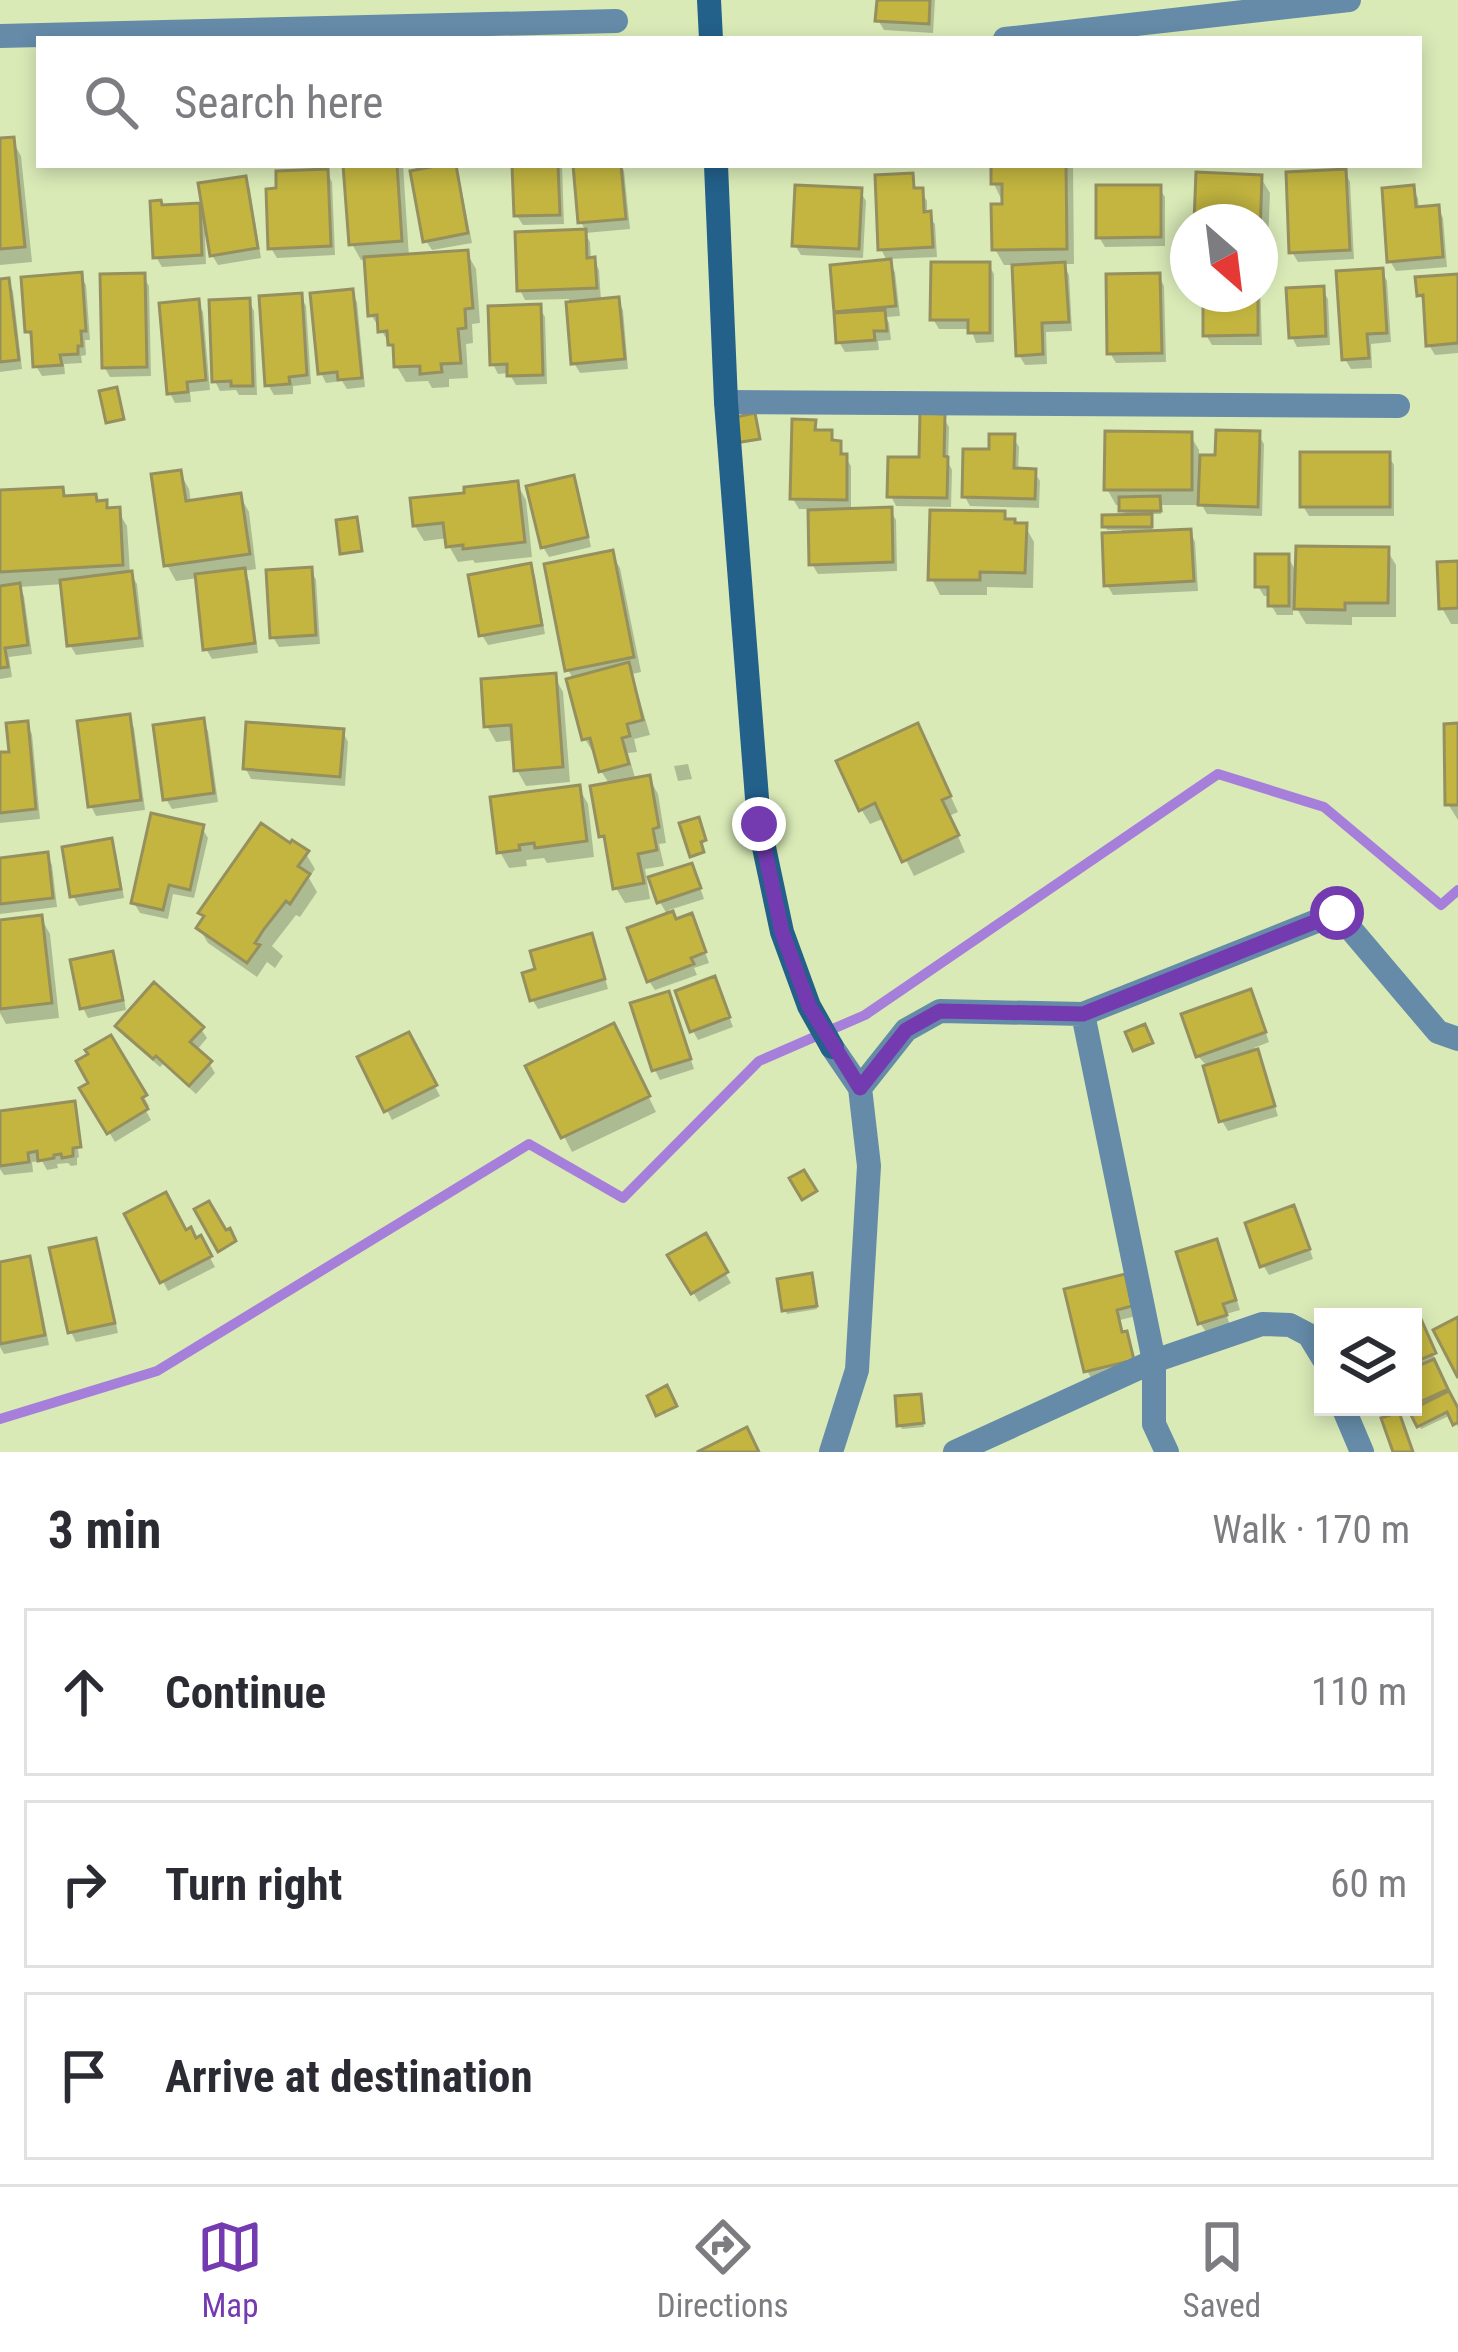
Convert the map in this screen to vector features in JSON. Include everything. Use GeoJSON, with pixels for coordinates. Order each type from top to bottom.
{"type":"FeatureCollection","features":[{"type":"Feature","properties":{"kind":"street"},"geometry":{"type":"LineString","coordinates":[[709,0],[711,36]]}},
{"type":"Feature","properties":{"kind":"street"},"geometry":{"type":"LineString","coordinates":[[1031,36],[1348,0]]}},
{"type":"Feature","properties":{"kind":"street"},"geometry":{"type":"LineString","coordinates":[[0,36],[616,21]]}},
{"type":"Feature","properties":{"kind":"street"},"geometry":{"type":"LineString","coordinates":[[716,168],[726,402],[759,824],[782,932],[809,1006],[860,1088],[869,1166],[857,1370],[831,1452]]}},
{"type":"Feature","properties":{"kind":"street"},"geometry":{"type":"LineString","coordinates":[[726,402],[1398,406]]}},
{"type":"Feature","properties":{"kind":"street"},"geometry":{"type":"LineString","coordinates":[[860,1088],[906,1030],[940,1011],[1083,1014],[1337,913],[1438,1032],[1458,1039]]}},
{"type":"Feature","properties":{"kind":"street"},"geometry":{"type":"LineString","coordinates":[[1083,1014],[1154,1361],[1154,1424],[1167,1452]]}},
{"type":"Feature","properties":{"kind":"street"},"geometry":{"type":"LineString","coordinates":[[955,1452],[1154,1361],[1262,1324],[1290,1325],[1314,1343]]}},
{"type":"Feature","properties":{"kind":"street"},"geometry":{"type":"LineString","coordinates":[[1347,1416],[1362,1452]]}},
{"type":"Feature","properties":{"kind":"building"},"geometry":{"type":"Polygon","coordinates":[[[877,0],[930,0],[929,24],[875,21],[877,0]]]}},
{"type":"Feature","properties":{"kind":"building"},"geometry":{"type":"Polygon","coordinates":[[[14,137],[25,247],[0,249],[0,138],[14,137]]]}},
{"type":"Feature","properties":{"kind":"building"},"geometry":{"type":"Polygon","coordinates":[[[343,168],[397,168],[402,241],[349,245],[343,168]]]}},
{"type":"Feature","properties":{"kind":"building"},"geometry":{"type":"Polygon","coordinates":[[[457,168],[468,233],[423,242],[410,171],[457,168]]]}},
{"type":"Feature","properties":{"kind":"building"},"geometry":{"type":"Polygon","coordinates":[[[512,168],[558,168],[560,215],[514,216],[512,168]]]}},
{"type":"Feature","properties":{"kind":"building"},"geometry":{"type":"Polygon","coordinates":[[[573,168],[621,168],[626,219],[578,223],[573,168]]]}},
{"type":"Feature","properties":{"kind":"building"},"geometry":{"type":"Polygon","coordinates":[[[991,168],[1066,168],[1067,249],[992,250],[991,204],[1002,204],[1002,184],[991,184],[991,168]]]}},
{"type":"Feature","properties":{"kind":"building"},"geometry":{"type":"Polygon","coordinates":[[[328,169],[331,246],[268,249],[266,189],[276,188],[276,171],[328,169]]]}},
{"type":"Feature","properties":{"kind":"building"},"geometry":{"type":"Polygon","coordinates":[[[1346,169],[1350,250],[1289,253],[1286,172],[1346,169]]]}},
{"type":"Feature","properties":{"kind":"building"},"geometry":{"type":"Polygon","coordinates":[[[1196,172],[1262,175],[1261,204],[1195,204],[1196,172]]]}},
{"type":"Feature","properties":{"kind":"building"},"geometry":{"type":"Polygon","coordinates":[[[913,173],[914,188],[923,188],[924,212],[931,211],[933,247],[878,250],[875,175],[913,173]]]}},
{"type":"Feature","properties":{"kind":"building"},"geometry":{"type":"Polygon","coordinates":[[[246,176],[258,248],[210,256],[198,183],[246,176]]]}},
{"type":"Feature","properties":{"kind":"building"},"geometry":{"type":"Polygon","coordinates":[[[795,185],[862,188],[859,249],[792,246],[795,185]]]}},
{"type":"Feature","properties":{"kind":"building"},"geometry":{"type":"Polygon","coordinates":[[[1096,185],[1161,185],[1161,237],[1096,238],[1096,185]]]}},
{"type":"Feature","properties":{"kind":"building"},"geometry":{"type":"Polygon","coordinates":[[[1414,185],[1416,207],[1439,205],[1443,257],[1387,262],[1382,188],[1414,185]]]}},
{"type":"Feature","properties":{"kind":"building"},"geometry":{"type":"Polygon","coordinates":[[[161,200],[162,205],[200,203],[202,255],[153,258],[150,201],[161,200]]]}},
{"type":"Feature","properties":{"kind":"building"},"geometry":{"type":"Polygon","coordinates":[[[586,229],[587,258],[595,257],[597,288],[517,291],[515,232],[586,229]]]}},
{"type":"Feature","properties":{"kind":"building"},"geometry":{"type":"Polygon","coordinates":[[[468,250],[473,308],[465,309],[466,328],[458,329],[461,363],[441,364],[442,372],[420,374],[420,366],[394,367],[387,331],[378,332],[377,315],[368,316],[364,257],[468,250]]]}},
{"type":"Feature","properties":{"kind":"building"},"geometry":{"type":"Polygon","coordinates":[[[891,259],[896,306],[834,312],[830,265],[891,259]]]}},
{"type":"Feature","properties":{"kind":"building"},"geometry":{"type":"Polygon","coordinates":[[[931,262],[990,262],[990,333],[968,333],[968,320],[930,320],[931,262]]]}},
{"type":"Feature","properties":{"kind":"building"},"geometry":{"type":"Polygon","coordinates":[[[1065,262],[1069,322],[1042,323],[1043,354],[1016,356],[1012,265],[1065,262]]]}},
{"type":"Feature","properties":{"kind":"building"},"geometry":{"type":"Polygon","coordinates":[[[1383,268],[1387,333],[1367,334],[1369,358],[1342,360],[1336,271],[1383,268]]]}},
{"type":"Feature","properties":{"kind":"building"},"geometry":{"type":"Polygon","coordinates":[[[82,272],[86,331],[81,331],[78,354],[60,355],[62,365],[33,367],[21,277],[82,272]]]}},
{"type":"Feature","properties":{"kind":"building"},"geometry":{"type":"Polygon","coordinates":[[[145,273],[147,367],[102,368],[100,274],[145,273]]]}},
{"type":"Feature","properties":{"kind":"building"},"geometry":{"type":"Polygon","coordinates":[[[1160,273],[1162,353],[1107,354],[1106,274],[1160,273]]]}},
{"type":"Feature","properties":{"kind":"building"},"geometry":{"type":"Polygon","coordinates":[[[1458,274],[1458,343],[1426,346],[1423,295],[1417,296],[1415,277],[1458,274]]]}},
{"type":"Feature","properties":{"kind":"building"},"geometry":{"type":"Polygon","coordinates":[[[9,278],[19,360],[0,362],[0,279],[9,278]]]}},
{"type":"Feature","properties":{"kind":"building"},"geometry":{"type":"Polygon","coordinates":[[[1324,286],[1326,336],[1289,338],[1286,288],[1324,286]]]}},
{"type":"Feature","properties":{"kind":"building"},"geometry":{"type":"Polygon","coordinates":[[[353,289],[362,378],[338,380],[337,372],[318,374],[310,293],[353,289]]]}},
{"type":"Feature","properties":{"kind":"building"},"geometry":{"type":"Polygon","coordinates":[[[302,293],[307,375],[289,377],[290,384],[265,386],[259,296],[302,293]]]}},
{"type":"Feature","properties":{"kind":"building"},"geometry":{"type":"Polygon","coordinates":[[[619,297],[625,359],[571,364],[566,302],[619,297]]]}},
{"type":"Feature","properties":{"kind":"building"},"geometry":{"type":"Polygon","coordinates":[[[250,298],[253,386],[212,382],[209,300],[250,298]]]}},
{"type":"Feature","properties":{"kind":"building"},"geometry":{"type":"Polygon","coordinates":[[[199,299],[206,380],[187,382],[188,392],[167,394],[159,303],[199,299]]]}},
{"type":"Feature","properties":{"kind":"building"},"geometry":{"type":"Polygon","coordinates":[[[541,304],[543,375],[507,376],[507,364],[490,365],[488,306],[541,304]]]}},
{"type":"Feature","properties":{"kind":"building"},"geometry":{"type":"Polygon","coordinates":[[[885,310],[887,331],[874,331],[875,340],[836,343],[834,313],[885,310]]]}},
{"type":"Feature","properties":{"kind":"building"},"geometry":{"type":"Polygon","coordinates":[[[1203,312],[1258,312],[1258,335],[1203,336],[1203,312]]]}},
{"type":"Feature","properties":{"kind":"building"},"geometry":{"type":"Polygon","coordinates":[[[117,387],[124,419],[106,423],[99,391],[117,387]]]}},
{"type":"Feature","properties":{"kind":"building"},"geometry":{"type":"Polygon","coordinates":[[[755,413],[760,439],[735,443],[731,418],[755,413]]]}},
{"type":"Feature","properties":{"kind":"building"},"geometry":{"type":"Polygon","coordinates":[[[920,413],[945,414],[947,498],[887,497],[888,457],[919,457],[920,413]]]}},
{"type":"Feature","properties":{"kind":"building"},"geometry":{"type":"Polygon","coordinates":[[[792,419],[816,420],[815,430],[832,430],[832,440],[841,441],[841,454],[847,454],[847,500],[790,499],[792,419]]]}},
{"type":"Feature","properties":{"kind":"building"},"geometry":{"type":"Polygon","coordinates":[[[1216,430],[1260,431],[1258,507],[1198,505],[1200,455],[1215,455],[1216,430]]]}},
{"type":"Feature","properties":{"kind":"building"},"geometry":{"type":"Polygon","coordinates":[[[1105,431],[1192,432],[1192,490],[1104,490],[1105,431]]]}},
{"type":"Feature","properties":{"kind":"building"},"geometry":{"type":"Polygon","coordinates":[[[989,434],[1015,434],[1014,468],[1036,469],[1035,499],[962,497],[963,449],[989,449],[989,434]]]}},
{"type":"Feature","properties":{"kind":"building"},"geometry":{"type":"Polygon","coordinates":[[[1300,452],[1390,452],[1390,507],[1300,507],[1300,452]]]}},
{"type":"Feature","properties":{"kind":"building"},"geometry":{"type":"Polygon","coordinates":[[[181,470],[186,501],[241,493],[250,554],[164,566],[151,474],[181,470]]]}},
{"type":"Feature","properties":{"kind":"building"},"geometry":{"type":"Polygon","coordinates":[[[574,475],[588,537],[541,548],[526,486],[574,475]]]}},
{"type":"Feature","properties":{"kind":"building"},"geometry":{"type":"Polygon","coordinates":[[[518,481],[525,542],[446,547],[443,523],[413,526],[410,498],[518,481]]]}},
{"type":"Feature","properties":{"kind":"building"},"geometry":{"type":"Polygon","coordinates":[[[63,487],[64,496],[96,494],[97,501],[107,500],[107,508],[120,507],[123,565],[0,572],[0,490],[63,487]]]}},
{"type":"Feature","properties":{"kind":"building"},"geometry":{"type":"Polygon","coordinates":[[[1160,496],[1161,511],[1119,511],[1119,497],[1160,496]]]}},
{"type":"Feature","properties":{"kind":"building"},"geometry":{"type":"Polygon","coordinates":[[[892,507],[893,562],[809,565],[808,510],[892,507]]]}},
{"type":"Feature","properties":{"kind":"building"},"geometry":{"type":"Polygon","coordinates":[[[930,510],[1005,511],[1005,519],[1027,523],[1025,573],[980,572],[980,580],[928,580],[930,510]]]}},
{"type":"Feature","properties":{"kind":"building"},"geometry":{"type":"Polygon","coordinates":[[[1152,514],[1152,527],[1102,527],[1102,515],[1152,514]]]}},
{"type":"Feature","properties":{"kind":"building"},"geometry":{"type":"Polygon","coordinates":[[[357,517],[362,551],[340,554],[336,520],[357,517]]]}},
{"type":"Feature","properties":{"kind":"building"},"geometry":{"type":"Polygon","coordinates":[[[1191,529],[1194,581],[1104,586],[1102,533],[1191,529]]]}},
{"type":"Feature","properties":{"kind":"building"},"geometry":{"type":"Polygon","coordinates":[[[1296,546],[1389,547],[1388,603],[1345,603],[1345,610],[1294,609],[1296,546]]]}},
{"type":"Feature","properties":{"kind":"building"},"geometry":{"type":"Polygon","coordinates":[[[613,550],[634,657],[565,671],[544,564],[613,550]]]}},
{"type":"Feature","properties":{"kind":"building"},"geometry":{"type":"Polygon","coordinates":[[[1255,554],[1289,554],[1289,606],[1268,606],[1268,587],[1255,587],[1255,554]]]}},
{"type":"Feature","properties":{"kind":"building"},"geometry":{"type":"Polygon","coordinates":[[[1458,561],[1458,608],[1439,609],[1437,562],[1458,561]]]}},
{"type":"Feature","properties":{"kind":"building"},"geometry":{"type":"Polygon","coordinates":[[[531,563],[542,625],[479,636],[468,575],[531,563]]]}},
{"type":"Feature","properties":{"kind":"building"},"geometry":{"type":"Polygon","coordinates":[[[312,567],[316,635],[270,638],[266,570],[312,567]]]}},
{"type":"Feature","properties":{"kind":"building"},"geometry":{"type":"Polygon","coordinates":[[[245,568],[255,643],[203,650],[195,574],[245,568]]]}},
{"type":"Feature","properties":{"kind":"building"},"geometry":{"type":"Polygon","coordinates":[[[132,571],[140,638],[67,646],[60,580],[132,571]]]}},
{"type":"Feature","properties":{"kind":"building"},"geometry":{"type":"Polygon","coordinates":[[[20,583],[28,645],[5,648],[8,667],[0,668],[0,586],[20,583]]]}},
{"type":"Feature","properties":{"kind":"building"},"geometry":{"type":"Polygon","coordinates":[[[629,662],[643,720],[627,724],[630,736],[622,738],[629,764],[599,772],[590,738],[582,740],[566,679],[629,662]]]}},
{"type":"Feature","properties":{"kind":"building"},"geometry":{"type":"Polygon","coordinates":[[[556,673],[563,767],[514,771],[511,725],[484,727],[481,679],[556,673]]]}},
{"type":"Feature","properties":{"kind":"building"},"geometry":{"type":"Polygon","coordinates":[[[130,714],[141,800],[88,807],[77,721],[130,714]]]}},
{"type":"Feature","properties":{"kind":"building"},"geometry":{"type":"Polygon","coordinates":[[[204,718],[214,793],[163,800],[153,725],[204,718]]]}},
{"type":"Feature","properties":{"kind":"building"},"geometry":{"type":"Polygon","coordinates":[[[28,721],[36,809],[0,813],[0,752],[9,752],[6,723],[28,721]]]}},
{"type":"Feature","properties":{"kind":"building"},"geometry":{"type":"Polygon","coordinates":[[[246,722],[344,729],[340,777],[243,769],[246,722]]]}},
{"type":"Feature","properties":{"kind":"building"},"geometry":{"type":"Polygon","coordinates":[[[918,723],[951,796],[942,800],[959,835],[902,862],[875,803],[859,811],[836,761],[918,723]]]}},
{"type":"Feature","properties":{"kind":"building"},"geometry":{"type":"Polygon","coordinates":[[[1458,723],[1458,805],[1445,805],[1444,724],[1458,723]]]}},
{"type":"Feature","properties":{"kind":"building"},"geometry":{"type":"Polygon","coordinates":[[[650,775],[659,827],[653,829],[657,850],[638,854],[644,883],[613,889],[590,786],[650,775]]]}},
{"type":"Feature","properties":{"kind":"building"},"geometry":{"type":"Polygon","coordinates":[[[580,785],[587,841],[535,848],[534,843],[519,845],[520,850],[497,853],[490,797],[580,785]]]}},
{"type":"Feature","properties":{"kind":"building"},"geometry":{"type":"Polygon","coordinates":[[[151,813],[204,825],[190,890],[169,885],[163,910],[131,903],[151,813]]]}},
{"type":"Feature","properties":{"kind":"building"},"geometry":{"type":"Polygon","coordinates":[[[699,817],[706,840],[701,842],[704,852],[690,857],[679,823],[699,817]]]}},
{"type":"Feature","properties":{"kind":"building"},"geometry":{"type":"Polygon","coordinates":[[[261,823],[309,851],[298,866],[310,874],[290,904],[286,901],[264,929],[247,963],[196,928],[204,916],[198,913],[261,823]]]}},
{"type":"Feature","properties":{"kind":"building"},"geometry":{"type":"Polygon","coordinates":[[[112,838],[121,889],[70,897],[62,847],[112,838]]]}},
{"type":"Feature","properties":{"kind":"building"},"geometry":{"type":"Polygon","coordinates":[[[48,852],[53,898],[0,904],[0,858],[48,852]]]}},
{"type":"Feature","properties":{"kind":"building"},"geometry":{"type":"Polygon","coordinates":[[[692,863],[701,888],[657,903],[648,877],[692,863]]]}},
{"type":"Feature","properties":{"kind":"building"},"geometry":{"type":"Polygon","coordinates":[[[673,911],[676,919],[692,913],[706,952],[691,958],[694,964],[647,982],[627,928],[673,911]]]}},
{"type":"Feature","properties":{"kind":"building"},"geometry":{"type":"Polygon","coordinates":[[[42,915],[52,1003],[0,1009],[0,920],[42,915]]]}},
{"type":"Feature","properties":{"kind":"building"},"geometry":{"type":"Polygon","coordinates":[[[592,933],[605,979],[530,1001],[522,973],[535,969],[530,951],[592,933]]]}},
{"type":"Feature","properties":{"kind":"building"},"geometry":{"type":"Polygon","coordinates":[[[113,951],[123,1000],[80,1009],[70,960],[113,951]]]}},
{"type":"Feature","properties":{"kind":"building"},"geometry":{"type":"Polygon","coordinates":[[[715,976],[730,1017],[690,1032],[675,991],[715,976]]]}},
{"type":"Feature","properties":{"kind":"building"},"geometry":{"type":"Polygon","coordinates":[[[154,982],[204,1027],[190,1042],[212,1061],[189,1086],[115,1026],[154,982]]]}},
{"type":"Feature","properties":{"kind":"building"},"geometry":{"type":"Polygon","coordinates":[[[1251,989],[1266,1032],[1196,1057],[1181,1014],[1251,989]]]}},
{"type":"Feature","properties":{"kind":"building"},"geometry":{"type":"Polygon","coordinates":[[[669,991],[691,1059],[652,1071],[630,1003],[669,991]]]}},
{"type":"Feature","properties":{"kind":"building"},"geometry":{"type":"Polygon","coordinates":[[[614,1023],[650,1096],[561,1138],[525,1066],[614,1023]]]}},
{"type":"Feature","properties":{"kind":"building"},"geometry":{"type":"Polygon","coordinates":[[[1145,1024],[1153,1043],[1133,1051],[1125,1032],[1145,1024]]]}},
{"type":"Feature","properties":{"kind":"building"},"geometry":{"type":"Polygon","coordinates":[[[409,1032],[437,1085],[384,1112],[357,1057],[409,1032]]]}},
{"type":"Feature","properties":{"kind":"building"},"geometry":{"type":"Polygon","coordinates":[[[111,1035],[147,1095],[142,1098],[148,1109],[107,1134],[79,1088],[88,1083],[76,1061],[111,1035]]]}},
{"type":"Feature","properties":{"kind":"building"},"geometry":{"type":"Polygon","coordinates":[[[1258,1049],[1275,1106],[1219,1122],[1203,1066],[1258,1049]]]}},
{"type":"Feature","properties":{"kind":"building"},"geometry":{"type":"Polygon","coordinates":[[[75,1101],[81,1147],[73,1148],[73,1156],[54,1155],[38,1161],[37,1151],[28,1153],[29,1162],[0,1166],[0,1111],[75,1101]]]}},
{"type":"Feature","properties":{"kind":"building"},"geometry":{"type":"Polygon","coordinates":[[[804,1170],[817,1191],[802,1200],[789,1178],[804,1170]]]}},
{"type":"Feature","properties":{"kind":"building"},"geometry":{"type":"Polygon","coordinates":[[[166,1192],[186,1230],[191,1227],[196,1238],[201,1235],[212,1256],[160,1283],[124,1214],[166,1192]]]}},
{"type":"Feature","properties":{"kind":"building"},"geometry":{"type":"Polygon","coordinates":[[[209,1201],[236,1241],[218,1252],[194,1209],[209,1201]]]}},
{"type":"Feature","properties":{"kind":"building"},"geometry":{"type":"Polygon","coordinates":[[[1294,1205],[1310,1249],[1260,1267],[1245,1223],[1294,1205]]]}},
{"type":"Feature","properties":{"kind":"building"},"geometry":{"type":"Polygon","coordinates":[[[706,1233],[728,1272],[691,1294],[667,1255],[706,1233]]]}},
{"type":"Feature","properties":{"kind":"building"},"geometry":{"type":"Polygon","coordinates":[[[96,1238],[115,1323],[68,1333],[49,1248],[96,1238]]]}},
{"type":"Feature","properties":{"kind":"building"},"geometry":{"type":"Polygon","coordinates":[[[1217,1239],[1236,1300],[1223,1304],[1227,1315],[1198,1324],[1176,1252],[1217,1239]]]}},
{"type":"Feature","properties":{"kind":"building"},"geometry":{"type":"Polygon","coordinates":[[[30,1256],[45,1335],[0,1344],[0,1262],[30,1256]]]}},
{"type":"Feature","properties":{"kind":"building"},"geometry":{"type":"Polygon","coordinates":[[[812,1273],[817,1306],[782,1311],[777,1279],[812,1273]]]}},
{"type":"Feature","properties":{"kind":"building"},"geometry":{"type":"Polygon","coordinates":[[[1125,1274],[1132,1306],[1117,1310],[1134,1360],[1084,1372],[1064,1289],[1125,1274]]]}},
{"type":"Feature","properties":{"kind":"building"},"geometry":{"type":"Polygon","coordinates":[[[1458,1317],[1458,1378],[1433,1330],[1458,1317]]]}},
{"type":"Feature","properties":{"kind":"building"},"geometry":{"type":"Polygon","coordinates":[[[1422,1321],[1436,1353],[1422,1359],[1422,1321]]]}},
{"type":"Feature","properties":{"kind":"building"},"geometry":{"type":"Polygon","coordinates":[[[1434,1359],[1448,1389],[1422,1401],[1422,1364],[1434,1359]]]}},
{"type":"Feature","properties":{"kind":"building"},"geometry":{"type":"Polygon","coordinates":[[[667,1385],[677,1406],[656,1416],[647,1396],[667,1385]]]}},
{"type":"Feature","properties":{"kind":"building"},"geometry":{"type":"Polygon","coordinates":[[[1449,1391],[1458,1408],[1458,1422],[1453,1425],[1447,1412],[1417,1427],[1412,1416],[1422,1416],[1422,1404],[1449,1391]]]}},
{"type":"Feature","properties":{"kind":"building"},"geometry":{"type":"Polygon","coordinates":[[[921,1394],[924,1423],[897,1426],[895,1396],[921,1394]]]}},
{"type":"Feature","properties":{"kind":"building"},"geometry":{"type":"Polygon","coordinates":[[[1400,1416],[1413,1452],[1393,1452],[1381,1418],[1400,1416]]]}},
{"type":"Feature","properties":{"kind":"building"},"geometry":{"type":"Polygon","coordinates":[[[747,1427],[759,1452],[697,1452],[747,1427]]]}},
{"type":"Feature","properties":{"kind":"waterway"},"geometry":{"type":"LineString","coordinates":[[0,1419],[157,1371],[529,1144],[623,1198],[759,1061],[865,1015],[1218,774],[1324,807],[1441,905],[1458,890]]}},
{"type":"Feature","properties":{"kind":"route"},"geometry":{"type":"LineString","coordinates":[[759,824],[782,932],[809,1006],[860,1088],[906,1030],[940,1011],[1083,1014],[1337,913]]}}]}
